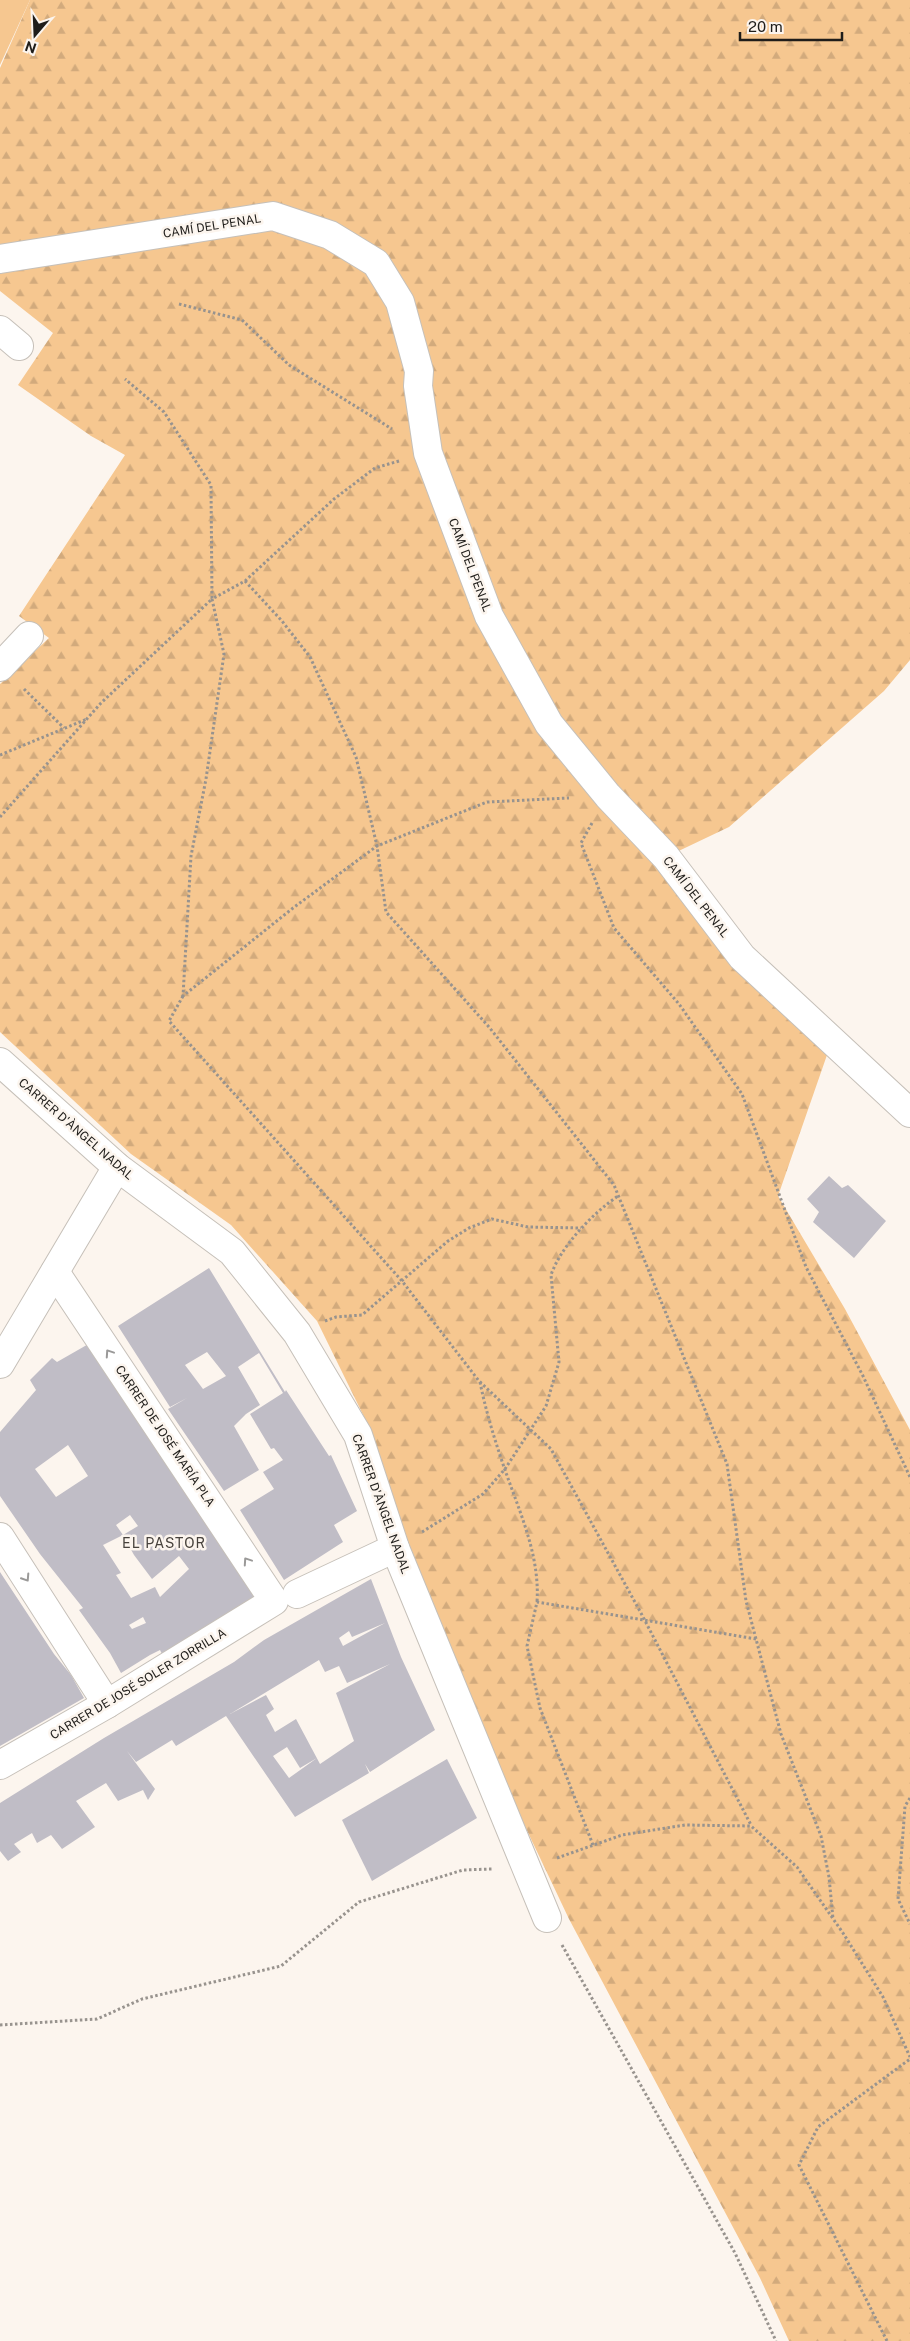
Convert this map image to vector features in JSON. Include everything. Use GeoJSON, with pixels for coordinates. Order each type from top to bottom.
{"type":"FeatureCollection","features":[{"type":"Feature","properties":{"kind":"street","name":"CAMÍ DEL PENAL"},"geometry":{"type":"LineString","coordinates":[[0,259],[274,216],[330,235],[376,263],[400,302],[419,371],[418,386],[428,453],[489,616],[549,724],[608,796],[666,857],[742,957],[910,1113]]}},
{"type":"Feature","properties":{"kind":"street"},"geometry":{"type":"LineString","coordinates":[[0,667],[29,636]]}},
{"type":"Feature","properties":{"kind":"street","name":"CARRER D'ÀNGEL NADAL"},"geometry":{"type":"LineString","coordinates":[[0,1062],[117,1166],[232,1252],[297,1333],[358,1435],[395,1548],[547,1918]]}},
{"type":"Feature","properties":{"kind":"street"},"geometry":{"type":"LineString","coordinates":[[0,1364],[117,1166]]}},
{"type":"Feature","properties":{"kind":"street","name":"CARRER DE JOSÉ MARÍA PLA"},"geometry":{"type":"LineString","coordinates":[[55,1272],[286,1597]]}},
{"type":"Feature","properties":{"kind":"street"},"geometry":{"type":"LineString","coordinates":[[0,1537],[107,1704]]}},
{"type":"Feature","properties":{"kind":"street","name":"CARRER DE JOSÉ SOLER ZORRILLA"},"geometry":{"type":"LineString","coordinates":[[0,1765],[107,1704],[286,1597],[395,1548]]}},
{"type":"Feature","properties":{"kind":"path"},"geometry":{"type":"LineString","coordinates":[[179,304],[242,320],[289,365],[346,398],[428,453]]}},
{"type":"Feature","properties":{"kind":"path"},"geometry":{"type":"LineString","coordinates":[[125,379],[164,412],[211,485],[212,599],[224,654],[206,779],[191,856],[183,996]]}},
{"type":"Feature","properties":{"kind":"path"},"geometry":{"type":"LineString","coordinates":[[0,817],[88,719],[212,599],[245,581],[334,498],[375,468],[428,453]]}},
{"type":"Feature","properties":{"kind":"path"},"geometry":{"type":"LineString","coordinates":[[245,581],[282,621],[310,657],[356,757],[377,846],[386,912],[489,1027],[614,1185],[727,1464],[746,1601],[781,1734],[821,1836],[829,1877],[834,1920]]}},
{"type":"Feature","properties":{"kind":"path"},"geometry":{"type":"LineString","coordinates":[[0,667],[64,728]]}},
{"type":"Feature","properties":{"kind":"path"},"geometry":{"type":"LineString","coordinates":[[0,755],[88,719]]}},
{"type":"Feature","properties":{"kind":"path"},"geometry":{"type":"LineString","coordinates":[[608,796],[487,802],[377,846],[293,908],[183,996],[169,1021],[402,1281],[479,1381],[551,1449],[642,1615],[751,1826],[796,1867],[834,1920],[883,1997],[910,2058],[818,2127],[799,2165],[887,2341]]}},
{"type":"Feature","properties":{"kind":"path"},"geometry":{"type":"LineString","coordinates":[[608,796],[581,843],[614,928],[679,1004],[742,1094],[806,1267],[863,1376],[910,1477]]}},
{"type":"Feature","properties":{"kind":"path"},"geometry":{"type":"LineString","coordinates":[[395,1548],[483,1494],[504,1469],[531,1430],[546,1406],[559,1362],[551,1275],[554,1267],[582,1228],[601,1208],[618,1196]]}},
{"type":"Feature","properties":{"kind":"path"},"geometry":{"type":"LineString","coordinates":[[297,1333],[336,1317],[362,1315],[448,1241],[469,1228],[492,1219],[528,1228],[582,1228]]}},
{"type":"Feature","properties":{"kind":"path"},"geometry":{"type":"LineString","coordinates":[[479,1381],[504,1469],[528,1533],[538,1581],[536,1602],[527,1646],[540,1708],[593,1845]]}},
{"type":"Feature","properties":{"kind":"path"},"geometry":{"type":"LineString","coordinates":[[536,1602],[756,1639]]}},
{"type":"Feature","properties":{"kind":"path"},"geometry":{"type":"LineString","coordinates":[[910,1798],[905,1806],[898,1900],[910,1924]]}},
{"type":"Feature","properties":{"kind":"path"},"geometry":{"type":"LineString","coordinates":[[0,2025],[96,2019],[142,1999],[281,1966],[359,1902],[463,1870],[526,1868],[622,1834],[685,1825],[751,1826]]}},
{"type":"Feature","properties":{"kind":"path"},"geometry":{"type":"LineString","coordinates":[[547,1918],[735,2253],[776,2341]]}},
{"type":"Feature","properties":{"kind":"green space"},"geometry":{"type":"Polygon","coordinates":[[[0,0],[30,0],[0,65],[0,0]]]}},
{"type":"Feature","properties":{"kind":"green space"},"geometry":{"type":"Polygon","coordinates":[[[30,0],[910,0],[910,660],[884,691],[729,827],[666,857],[475,604],[737,964],[827,1055],[778,1196],[845,1309],[910,1430],[910,2341],[789,2341],[760,2278],[569,1919],[407,1578],[370,1429],[317,1321],[231,1225],[131,1154],[0,1032],[0,684],[49,638],[19,616],[125,455],[91,436],[18,385],[53,333],[0,291],[0,68],[30,0]]]}},
{"type":"Feature","properties":{"kind":"building"},"geometry":{"type":"Polygon","coordinates":[[[829,1176],[842,1188],[848,1185],[886,1221],[854,1258],[813,1222],[819,1212],[807,1199],[829,1176]]]}},
{"type":"Feature","properties":{"kind":"building"},"geometry":{"type":"Polygon","coordinates":[[[209,1268],[285,1392],[286,1390],[329,1456],[331,1455],[357,1511],[334,1525],[343,1542],[284,1580],[240,1510],[274,1489],[263,1472],[283,1460],[274,1448],[271,1449],[250,1414],[283,1393],[259,1353],[238,1367],[260,1405],[246,1414],[234,1426],[259,1470],[224,1491],[168,1409],[187,1398],[170,1407],[118,1326],[209,1268]],[[207,1352],[185,1365],[203,1389],[226,1376],[207,1352]]]}},
{"type":"Feature","properties":{"kind":"building"},"geometry":{"type":"Polygon","coordinates":[[[92,1342],[256,1596],[162,1654],[160,1650],[121,1673],[110,1653],[79,1610],[83,1608],[40,1554],[0,1496],[0,1432],[36,1390],[30,1380],[52,1358],[57,1362],[92,1342]],[[68,1445],[35,1469],[56,1497],[88,1476],[68,1445]],[[130,1515],[116,1525],[123,1535],[138,1526],[130,1515]],[[123,1535],[103,1545],[121,1573],[116,1575],[131,1598],[155,1587],[160,1597],[189,1569],[179,1556],[152,1579],[134,1555],[123,1535]],[[143,1617],[129,1625],[132,1629],[146,1623],[143,1617]]]}},
{"type":"Feature","properties":{"kind":"building"},"geometry":{"type":"Polygon","coordinates":[[[0,1572],[54,1654],[71,1675],[84,1698],[0,1746],[0,1572]]]}},
{"type":"Feature","properties":{"kind":"building"},"geometry":{"type":"Polygon","coordinates":[[[371,1579],[401,1657],[435,1730],[370,1772],[365,1764],[369,1773],[295,1817],[226,1716],[176,1746],[172,1740],[136,1762],[127,1751],[155,1789],[148,1800],[143,1790],[118,1801],[106,1783],[76,1801],[95,1827],[62,1849],[51,1835],[37,1843],[32,1833],[14,1844],[21,1852],[8,1861],[0,1851],[0,1803],[104,1738],[234,1662],[264,1640],[371,1579]],[[385,1623],[352,1637],[349,1631],[339,1638],[343,1646],[385,1623]],[[319,1660],[230,1714],[266,1695],[274,1709],[266,1715],[275,1732],[296,1719],[320,1764],[354,1741],[336,1693],[390,1664],[347,1683],[339,1666],[325,1672],[319,1660]],[[287,1747],[273,1756],[289,1778],[317,1758],[300,1768],[287,1747]]]}},
{"type":"Feature","properties":{"kind":"building"},"geometry":{"type":"Polygon","coordinates":[[[447,1759],[477,1818],[372,1881],[342,1820],[447,1759]]]}},
{"type":"Feature","properties":{"kind":"district","name":"EL PASTOR"},"geometry":{"type":"Point","coordinates":[164,1543]}}]}
